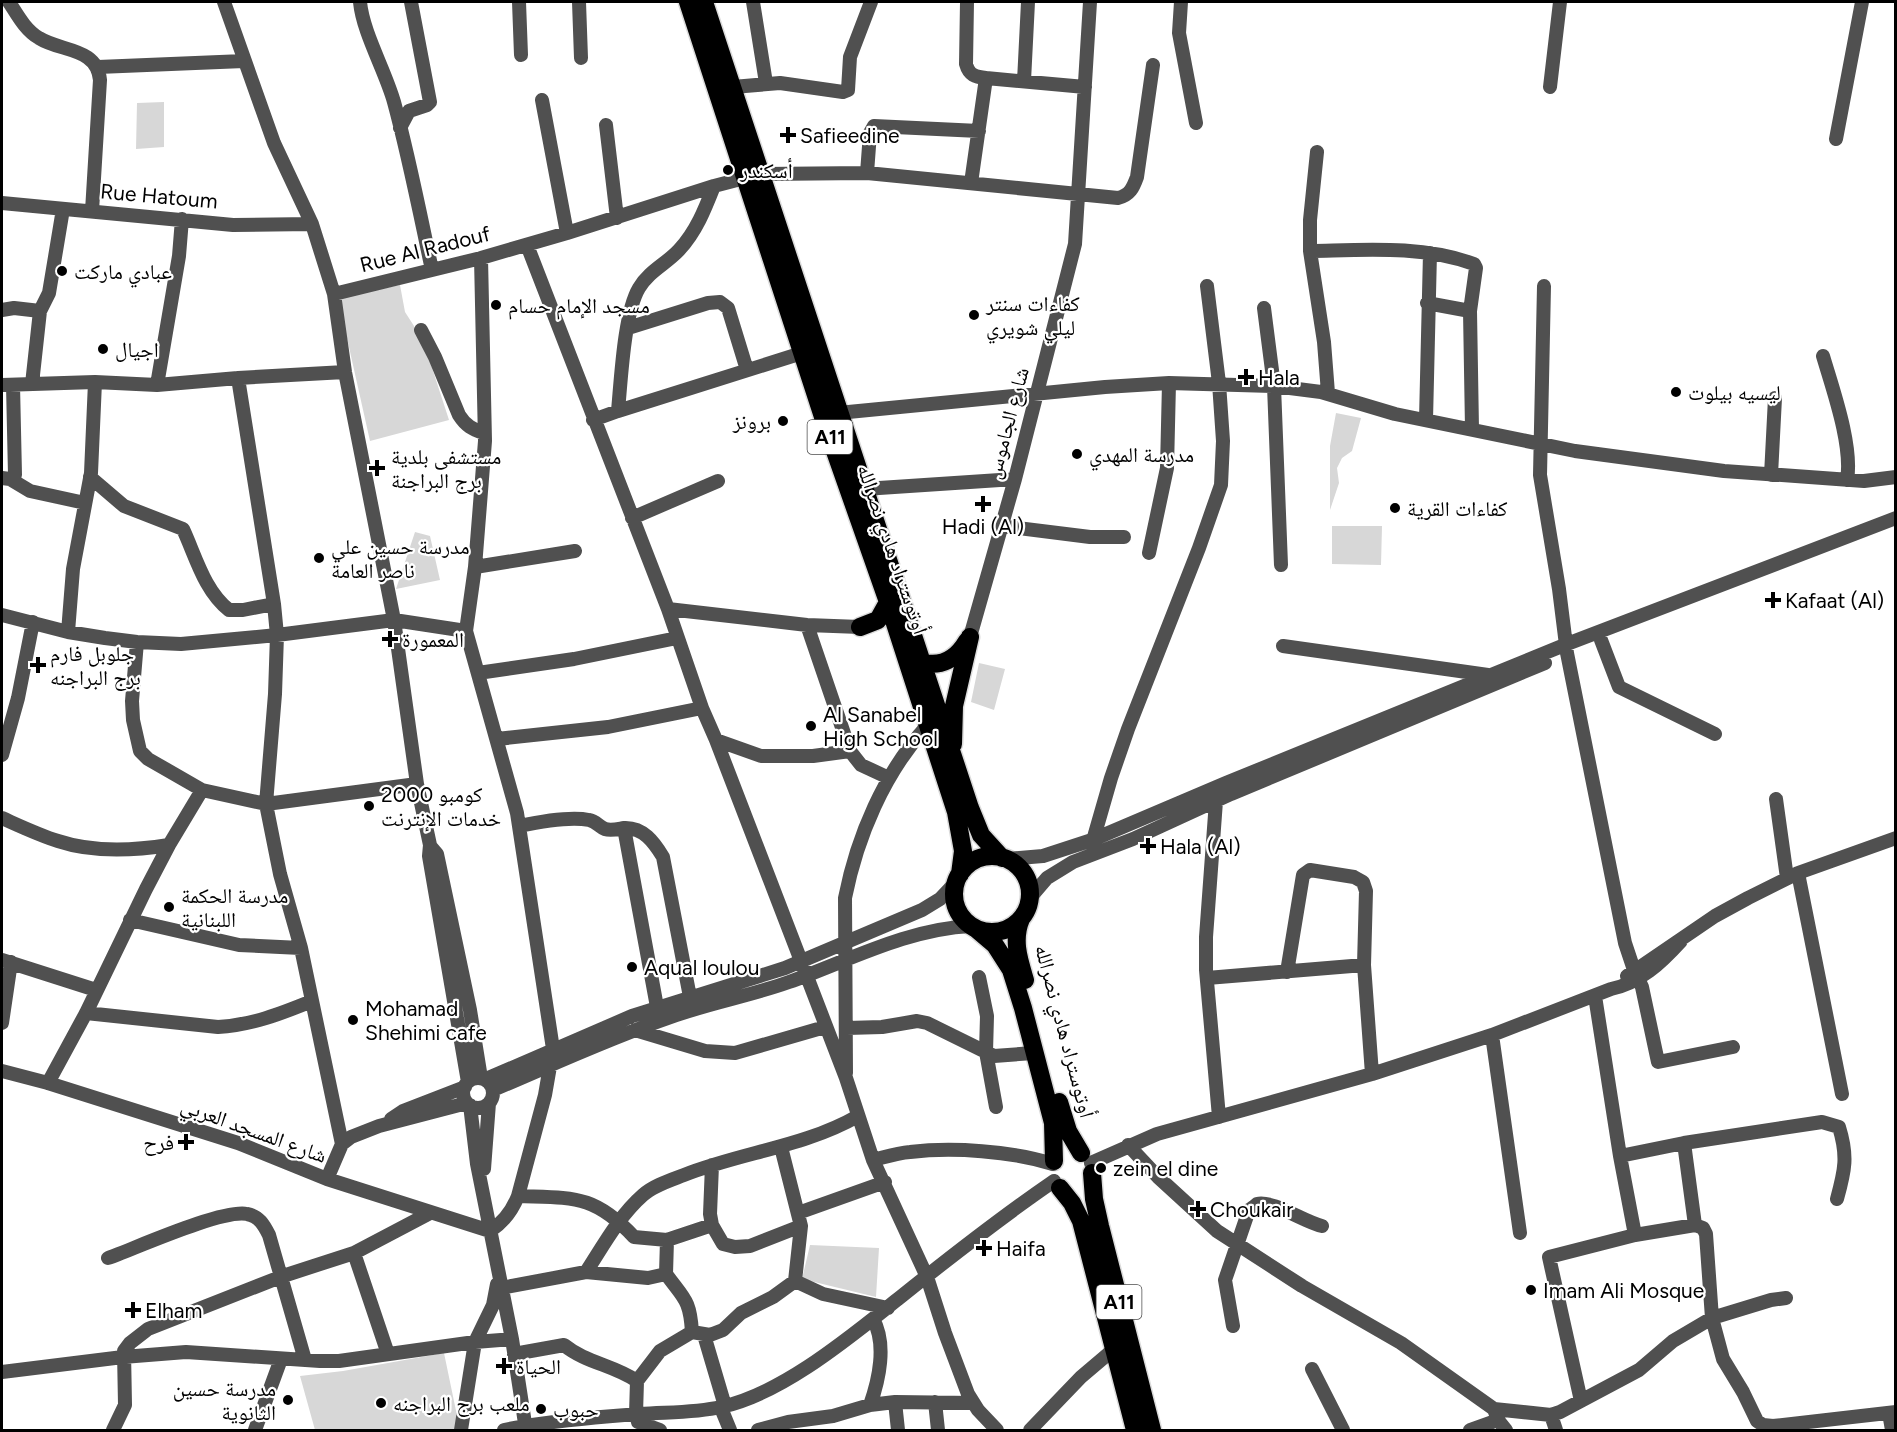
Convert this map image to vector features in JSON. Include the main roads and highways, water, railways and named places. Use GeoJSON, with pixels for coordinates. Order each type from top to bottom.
{"type":"FeatureCollection","features":[{"type":"Feature","properties":{"kind":"highway","name":"أوتوستراد هادي نصرالله"},"geometry":{"type":"LineString","coordinates":[[688,2],[838,413],[954,764],[981,835],[1005,859],[1018,867],[1026,877],[1030,890],[1029,899],[1017,933],[1020,962],[1065,1124],[1088,1163],[1100,1226],[1152,1431]]}},
{"type":"Feature","properties":{"kind":"highway","name":"أوتوستراد هادي نصرالله"},"geometry":{"type":"LineString","coordinates":[[704,2],[733,87],[753,176],[802,353],[888,602],[961,830],[963,851],[954,893],[956,906],[962,917],[995,945],[1008,964],[1023,1008],[1053,1123],[1055,1173]]}},
{"type":"Feature","properties":{"kind":"highway"},"geometry":{"type":"LineString","coordinates":[[888,602],[878,620],[860,627],[899,636]]}},
{"type":"Feature","properties":{"kind":"highway"},"geometry":{"type":"LineString","coordinates":[[921,662],[934,665],[948,661],[961,650],[970,637],[954,706],[954,764]]}},
{"type":"Feature","properties":{"kind":"highway"},"geometry":{"type":"LineString","coordinates":[[958,877],[968,865],[978,859],[990,856],[1005,859]]}},
{"type":"Feature","properties":{"kind":"highway","name":"أوتوستراد هادي نصرالله"},"geometry":{"type":"LineString","coordinates":[[973,927],[989,932],[1003,930],[1021,919]]}},
{"type":"Feature","properties":{"kind":"highway"},"geometry":{"type":"LineString","coordinates":[[1074,1151],[1088,1163],[1089,1183],[1081,1190],[1070,1192],[1055,1173],[1064,1152],[1074,1151]]}},
{"type":"Feature","properties":{"kind":"highway","name":"A11"},"geometry":{"type":"LineString","coordinates":[[1055,1173],[1081,1221],[1135,1431]]}},
{"type":"Feature","properties":{"kind":"place","name":"Safieedine"},"geometry":{"type":"Point","coordinates":[788,135]}},
{"type":"Feature","properties":{"kind":"place","name":"أسكندر"},"geometry":{"type":"Point","coordinates":[728,170]}},
{"type":"Feature","properties":{"kind":"place","name":"عبادي ماركت"},"geometry":{"type":"Point","coordinates":[62,271]}},
{"type":"Feature","properties":{"kind":"place","name":"مسجد الإمام حسام"},"geometry":{"type":"Point","coordinates":[496,305]}},
{"type":"Feature","properties":{"kind":"place","name":"كفاءات سنتر ليلي شويري"},"geometry":{"type":"Point","coordinates":[974,315]}},
{"type":"Feature","properties":{"kind":"place","name":"اجيال"},"geometry":{"type":"Point","coordinates":[103,349]}},
{"type":"Feature","properties":{"kind":"place","name":"Hala"},"geometry":{"type":"Point","coordinates":[1246,377]}},
{"type":"Feature","properties":{"kind":"place","name":"ليسيه بيلوت"},"geometry":{"type":"Point","coordinates":[1676,392]}},
{"type":"Feature","properties":{"kind":"place","name":"برونز"},"geometry":{"type":"Point","coordinates":[783,421]}},
{"type":"Feature","properties":{"kind":"place","name":"مدرسة المهدي"},"geometry":{"type":"Point","coordinates":[1077,454]}},
{"type":"Feature","properties":{"kind":"place","name":"مستشفی بلدیة برج البراجنة"},"geometry":{"type":"Point","coordinates":[377,468]}},
{"type":"Feature","properties":{"kind":"place","name":"Hadi (Al)"},"geometry":{"type":"Point","coordinates":[983,504]}},
{"type":"Feature","properties":{"kind":"place","name":"كفاءات القرية"},"geometry":{"type":"Point","coordinates":[1395,508]}},
{"type":"Feature","properties":{"kind":"place","name":"مدرسة حسين علي ناصر العامة"},"geometry":{"type":"Point","coordinates":[319,558]}},
{"type":"Feature","properties":{"kind":"place","name":"Kafaat (Al)"},"geometry":{"type":"Point","coordinates":[1773,600]}},
{"type":"Feature","properties":{"kind":"place","name":"المعمورة"},"geometry":{"type":"Point","coordinates":[390,639]}},
{"type":"Feature","properties":{"kind":"place","name":"جلوبل فارم برج البراجنه"},"geometry":{"type":"Point","coordinates":[38,665]}},
{"type":"Feature","properties":{"kind":"place","name":"Al Sanabel High School"},"geometry":{"type":"Point","coordinates":[811,726]}},
{"type":"Feature","properties":{"kind":"place","name":"كومبو 2000 خدمات الإنترنت"},"geometry":{"type":"Point","coordinates":[369,806]}},
{"type":"Feature","properties":{"kind":"place","name":"Hala (Al)"},"geometry":{"type":"Point","coordinates":[1148,846]}},
{"type":"Feature","properties":{"kind":"place","name":"مدرسة الحكمة اللبنانية"},"geometry":{"type":"Point","coordinates":[169,907]}},
{"type":"Feature","properties":{"kind":"place","name":"Aqual loulou"},"geometry":{"type":"Point","coordinates":[632,967]}},
{"type":"Feature","properties":{"kind":"place","name":"Mohamad Shehimi cafe"},"geometry":{"type":"Point","coordinates":[353,1020]}},
{"type":"Feature","properties":{"kind":"place","name":"فرح"},"geometry":{"type":"Point","coordinates":[186,1142]}},
{"type":"Feature","properties":{"kind":"place","name":"zein el dine"},"geometry":{"type":"Point","coordinates":[1101,1168]}},
{"type":"Feature","properties":{"kind":"place","name":"Choukair"},"geometry":{"type":"Point","coordinates":[1198,1209]}},
{"type":"Feature","properties":{"kind":"place","name":"Haifa"},"geometry":{"type":"Point","coordinates":[984,1248]}},
{"type":"Feature","properties":{"kind":"place","name":"Imam Ali Mosque"},"geometry":{"type":"Point","coordinates":[1531,1290]}},
{"type":"Feature","properties":{"kind":"place","name":"Elham"},"geometry":{"type":"Point","coordinates":[133,1310]}},
{"type":"Feature","properties":{"kind":"place","name":"الحياة"},"geometry":{"type":"Point","coordinates":[504,1366]}},
{"type":"Feature","properties":{"kind":"place","name":"مدرسة حسين الثانوية"},"geometry":{"type":"Point","coordinates":[288,1400]}},
{"type":"Feature","properties":{"kind":"place","name":"ملعب برج البراجنه"},"geometry":{"type":"Point","coordinates":[381,1403]}},
{"type":"Feature","properties":{"kind":"place","name":"حبوب"},"geometry":{"type":"Point","coordinates":[541,1409]}}]}
